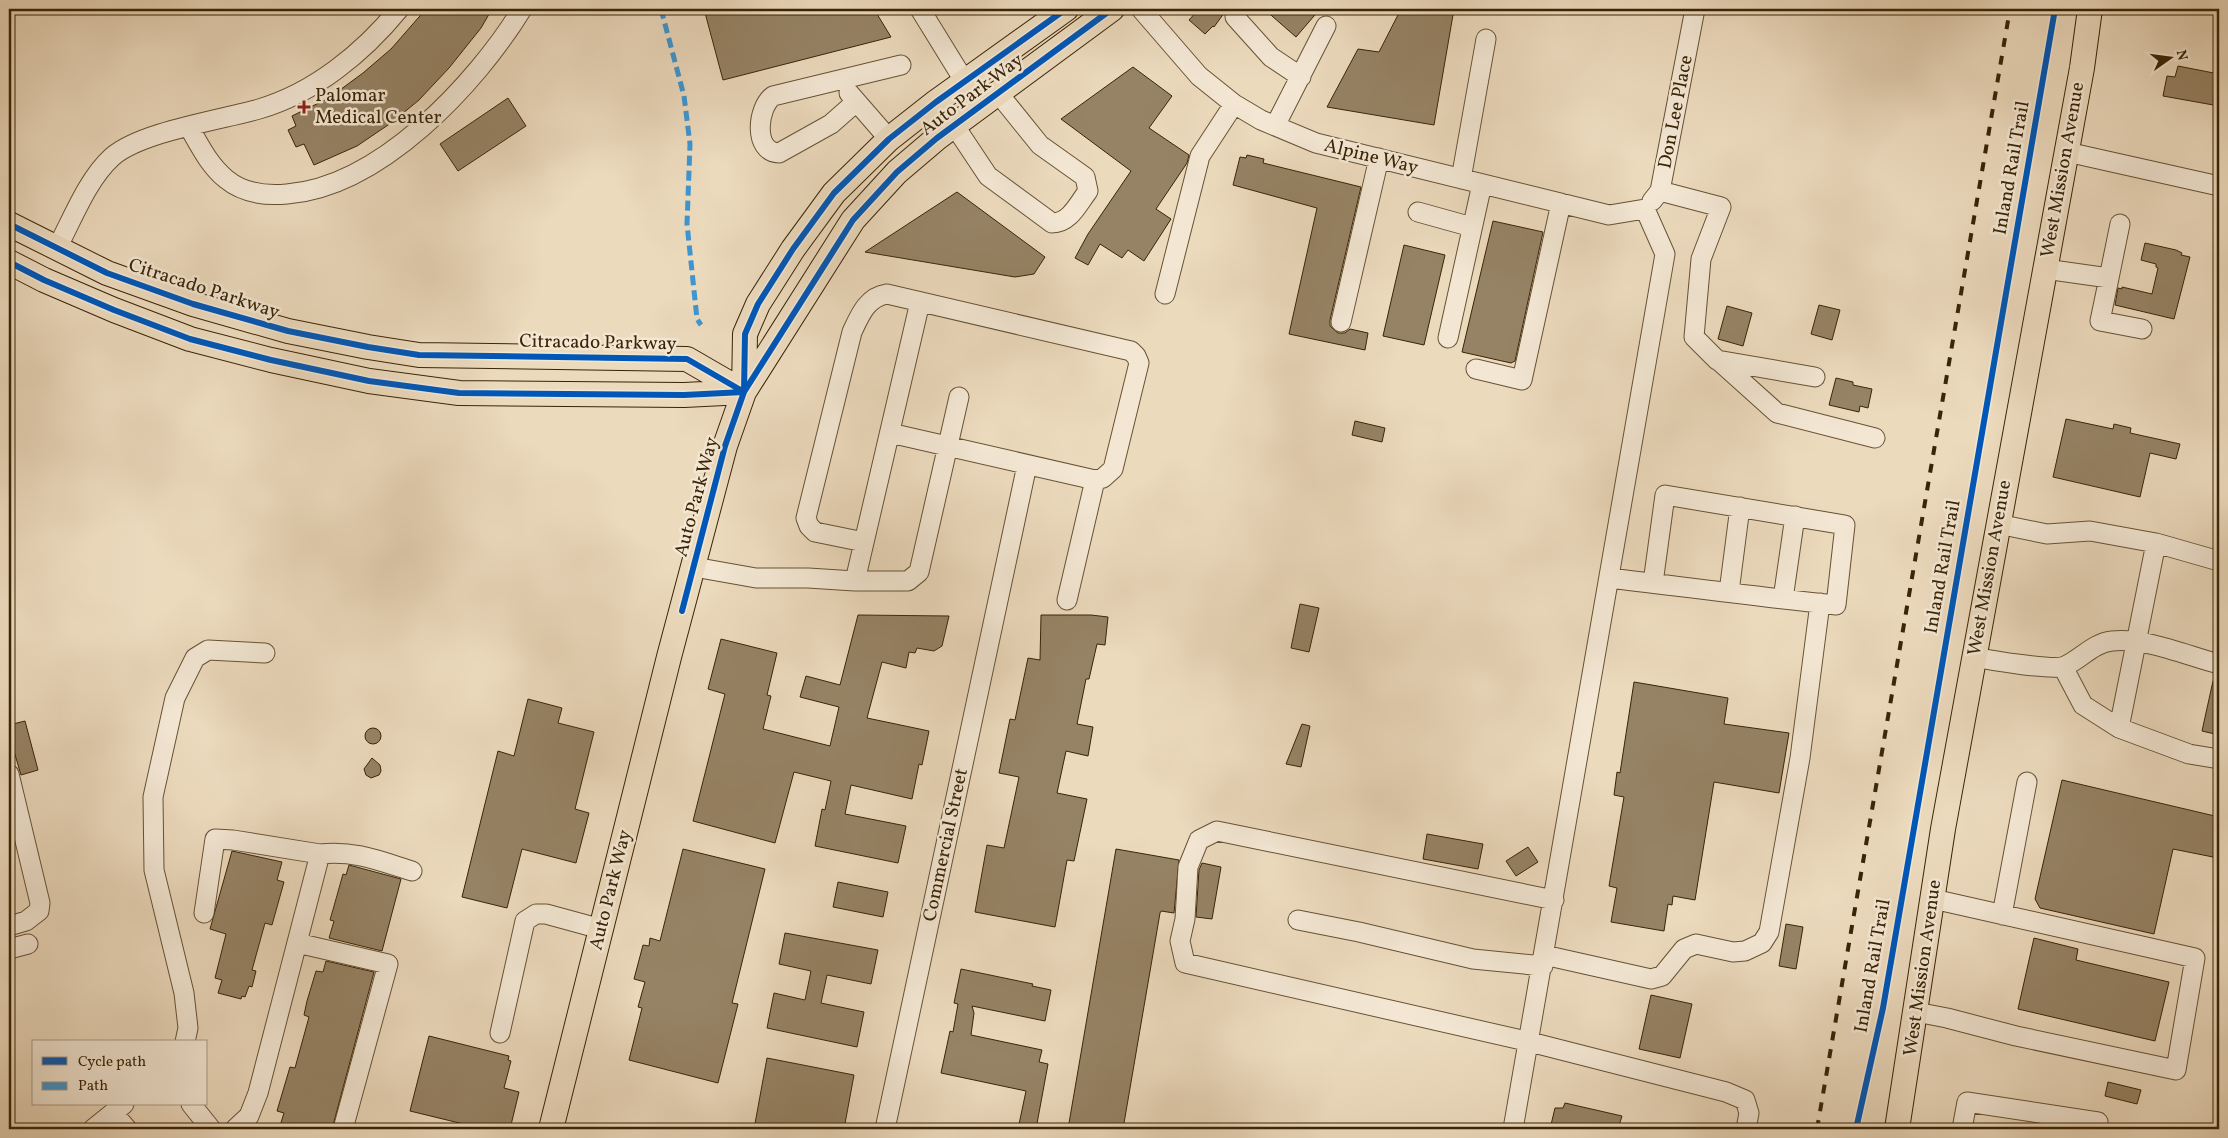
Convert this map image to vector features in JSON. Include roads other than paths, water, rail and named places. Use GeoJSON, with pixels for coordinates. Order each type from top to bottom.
{"type":"FeatureCollection","features":[{"type":"Feature","properties":{"kind":"main road","name":"Auto Park Way"},"geometry":{"type":"LineString","coordinates":[[744,392],[745,334],[758,304],[793,249],[834,193],[888,139],[1066,9]]}},
{"type":"Feature","properties":{"kind":"main road","name":"Auto Park Way"},"geometry":{"type":"LineString","coordinates":[[551,1129],[725,446],[744,392],[853,220],[897,172],[954,126],[1112,9]]}},
{"type":"Feature","properties":{"kind":"main road","name":"West Mission Avenue"},"geometry":{"type":"LineString","coordinates":[[1897,1129],[1943,829],[2045,270],[2090,9]]}},
{"type":"Feature","properties":{"kind":"main road","name":"Citracado Parkway"},"geometry":{"type":"LineString","coordinates":[[9,224],[107,273],[193,304],[288,331],[368,347],[419,354],[687,359],[744,392]]}},
{"type":"Feature","properties":{"kind":"main road"},"geometry":{"type":"LineString","coordinates":[[9,262],[114,310],[190,339],[271,360],[369,381],[459,393],[684,395],[744,392]]}},
{"type":"Feature","properties":{"kind":"street"},"geometry":{"type":"LineString","coordinates":[[57,248],[97,175],[113,156],[139,142],[261,108],[312,85],[363,47],[399,9]]}},
{"type":"Feature","properties":{"kind":"street"},"geometry":{"type":"LineString","coordinates":[[188,127],[210,163],[227,180],[251,192],[273,195],[294,194],[328,185],[371,164],[397,148],[467,82],[522,9]]}},
{"type":"Feature","properties":{"kind":"street"},"geometry":{"type":"LineString","coordinates":[[920,9],[965,82]]}},
{"type":"Feature","properties":{"kind":"street","name":"Alpine Way"},"geometry":{"type":"LineString","coordinates":[[1140,9],[1199,76],[1234,104],[1275,126],[1316,143],[1609,215],[1645,210]]}},
{"type":"Feature","properties":{"kind":"street","name":"Don Lee Place"},"geometry":{"type":"LineString","coordinates":[[1645,210],[1660,191],[1696,9]]}},
{"type":"Feature","properties":{"kind":"street"},"geometry":{"type":"LineString","coordinates":[[1235,17],[1271,57],[1301,77]]}},
{"type":"Feature","properties":{"kind":"street"},"geometry":{"type":"LineString","coordinates":[[1275,126],[1326,26]]}},
{"type":"Feature","properties":{"kind":"street"},"geometry":{"type":"LineString","coordinates":[[1460,178],[1486,39]]}},
{"type":"Feature","properties":{"kind":"street"},"geometry":{"type":"LineString","coordinates":[[856,102],[832,124],[779,153],[772,152],[767,148],[759,133],[763,108],[766,101],[773,96],[901,65]]}},
{"type":"Feature","properties":{"kind":"street"},"geometry":{"type":"LineString","coordinates":[[838,80],[888,139]]}},
{"type":"Feature","properties":{"kind":"street"},"geometry":{"type":"LineString","coordinates":[[954,126],[988,176],[1052,223],[1060,223],[1067,219],[1088,190],[1085,177],[1040,145],[998,93]]}},
{"type":"Feature","properties":{"kind":"street"},"geometry":{"type":"LineString","coordinates":[[1165,294],[1200,156],[1234,104]]}},
{"type":"Feature","properties":{"kind":"street"},"geometry":{"type":"LineString","coordinates":[[2066,152],[2219,186]]}},
{"type":"Feature","properties":{"kind":"street"},"geometry":{"type":"LineString","coordinates":[[1341,322],[1379,158]]}},
{"type":"Feature","properties":{"kind":"street"},"geometry":{"type":"LineString","coordinates":[[1448,338],[1482,184]]}},
{"type":"Feature","properties":{"kind":"street"},"geometry":{"type":"LineString","coordinates":[[1660,191],[1721,207],[1701,259],[1694,337],[1776,413],[1875,438]]}},
{"type":"Feature","properties":{"kind":"street"},"geometry":{"type":"LineString","coordinates":[[1476,370],[1522,380],[1561,203]]}},
{"type":"Feature","properties":{"kind":"street"},"geometry":{"type":"LineString","coordinates":[[1513,1129],[1530,1042],[1608,578],[1666,254],[1645,210]]}},
{"type":"Feature","properties":{"kind":"street"},"geometry":{"type":"LineString","coordinates":[[1418,212],[1472,227]]}},
{"type":"Feature","properties":{"kind":"street"},"geometry":{"type":"LineString","coordinates":[[2120,224],[2100,321],[2142,329]]}},
{"type":"Feature","properties":{"kind":"street"},"geometry":{"type":"LineString","coordinates":[[2045,270],[2109,278]]}},
{"type":"Feature","properties":{"kind":"street"},"geometry":{"type":"LineString","coordinates":[[864,542],[815,532],[809,526],[806,518],[852,332],[858,317],[870,301],[878,296],[887,294],[1131,351],[1139,363],[1113,469],[1103,478],[1095,480],[890,433]]}},
{"type":"Feature","properties":{"kind":"street"},"geometry":{"type":"LineString","coordinates":[[855,581],[920,302]]}},
{"type":"Feature","properties":{"kind":"street"},"geometry":{"type":"LineString","coordinates":[[1718,360],[1815,377]]}},
{"type":"Feature","properties":{"kind":"street"},"geometry":{"type":"LineString","coordinates":[[694,567],[756,578],[908,581],[919,572],[959,397]]}},
{"type":"Feature","properties":{"kind":"street","name":"Commercial Street"},"geometry":{"type":"LineString","coordinates":[[886,1129],[1027,465]]}},
{"type":"Feature","properties":{"kind":"street"},"geometry":{"type":"LineString","coordinates":[[1067,600],[1095,480]]}},
{"type":"Feature","properties":{"kind":"street"},"geometry":{"type":"LineString","coordinates":[[1608,578],[1836,605],[1845,525],[1665,494],[1653,583]]}},
{"type":"Feature","properties":{"kind":"street"},"geometry":{"type":"LineString","coordinates":[[1729,592],[1740,507]]}},
{"type":"Feature","properties":{"kind":"street"},"geometry":{"type":"LineString","coordinates":[[1782,599],[1795,516]]}},
{"type":"Feature","properties":{"kind":"street"},"geometry":{"type":"LineString","coordinates":[[1998,524],[2047,534],[2090,531],[2156,543],[2219,561]]}},
{"type":"Feature","properties":{"kind":"street"},"geometry":{"type":"LineString","coordinates":[[2119,728],[2156,543]]}},
{"type":"Feature","properties":{"kind":"street"},"geometry":{"type":"LineString","coordinates":[[1298,920],[1360,932],[1473,959],[1543,961],[1651,979],[1662,976],[1684,949],[1696,944],[1733,952],[1745,951],[1762,943],[1769,932],[1798,768],[1820,603]]}},
{"type":"Feature","properties":{"kind":"street"},"geometry":{"type":"LineString","coordinates":[[1974,657],[2007,663],[2063,667],[2111,641],[2135,642],[2219,664]]}},
{"type":"Feature","properties":{"kind":"street"},"geometry":{"type":"LineString","coordinates":[[185,1040],[188,1028],[184,993],[154,870],[153,797],[175,698],[195,658],[208,650],[265,653]]}},
{"type":"Feature","properties":{"kind":"street"},"geometry":{"type":"LineString","coordinates":[[2063,667],[2083,705],[2119,728],[2190,754],[2219,759]]}},
{"type":"Feature","properties":{"kind":"street"},"geometry":{"type":"LineString","coordinates":[[9,774],[40,903],[39,911],[26,921],[9,926]]}},
{"type":"Feature","properties":{"kind":"street"},"geometry":{"type":"LineString","coordinates":[[2002,915],[2027,782]]}},
{"type":"Feature","properties":{"kind":"street"},"geometry":{"type":"LineString","coordinates":[[1554,900],[1217,831],[1199,840],[1188,867],[1185,919],[1180,941],[1184,963],[1530,1042],[1726,1092],[1745,1100],[1749,1113],[1746,1129]]}},
{"type":"Feature","properties":{"kind":"street"},"geometry":{"type":"LineString","coordinates":[[204,913],[215,839],[234,840],[320,854],[340,852],[355,854],[412,871]]}},
{"type":"Feature","properties":{"kind":"street"},"geometry":{"type":"LineString","coordinates":[[235,1129],[249,1116],[258,1094],[320,854]]}},
{"type":"Feature","properties":{"kind":"street"},"geometry":{"type":"LineString","coordinates":[[1916,1012],[2016,1036],[2176,1070],[2195,958],[1932,899]]}},
{"type":"Feature","properties":{"kind":"street"},"geometry":{"type":"LineString","coordinates":[[500,1033],[525,921],[536,914],[546,914],[601,929]]}},
{"type":"Feature","properties":{"kind":"street"},"geometry":{"type":"LineString","coordinates":[[298,943],[388,964],[343,1129]]}},
{"type":"Feature","properties":{"kind":"street"},"geometry":{"type":"LineString","coordinates":[[9,949],[28,944]]}},
{"type":"Feature","properties":{"kind":"street"},"geometry":{"type":"LineString","coordinates":[[1962,1129],[1968,1102],[2098,1122],[2097,1129]]}},
{"type":"Feature","properties":{"kind":"street"},"geometry":{"type":"LineString","coordinates":[[193,1106],[211,1129]]}},
{"type":"Feature","properties":{"kind":"street"},"geometry":{"type":"LineString","coordinates":[[92,1129],[119,1108],[127,1129]]}},
{"type":"Feature","properties":{"kind":"railway"},"geometry":{"type":"LineString","coordinates":[[1817,1129],[2010,9]]}},
{"type":"Feature","properties":{"kind":"place","name":"Palomar Medical Center"},"geometry":{"type":"Point","coordinates":[304,107]}}]}
